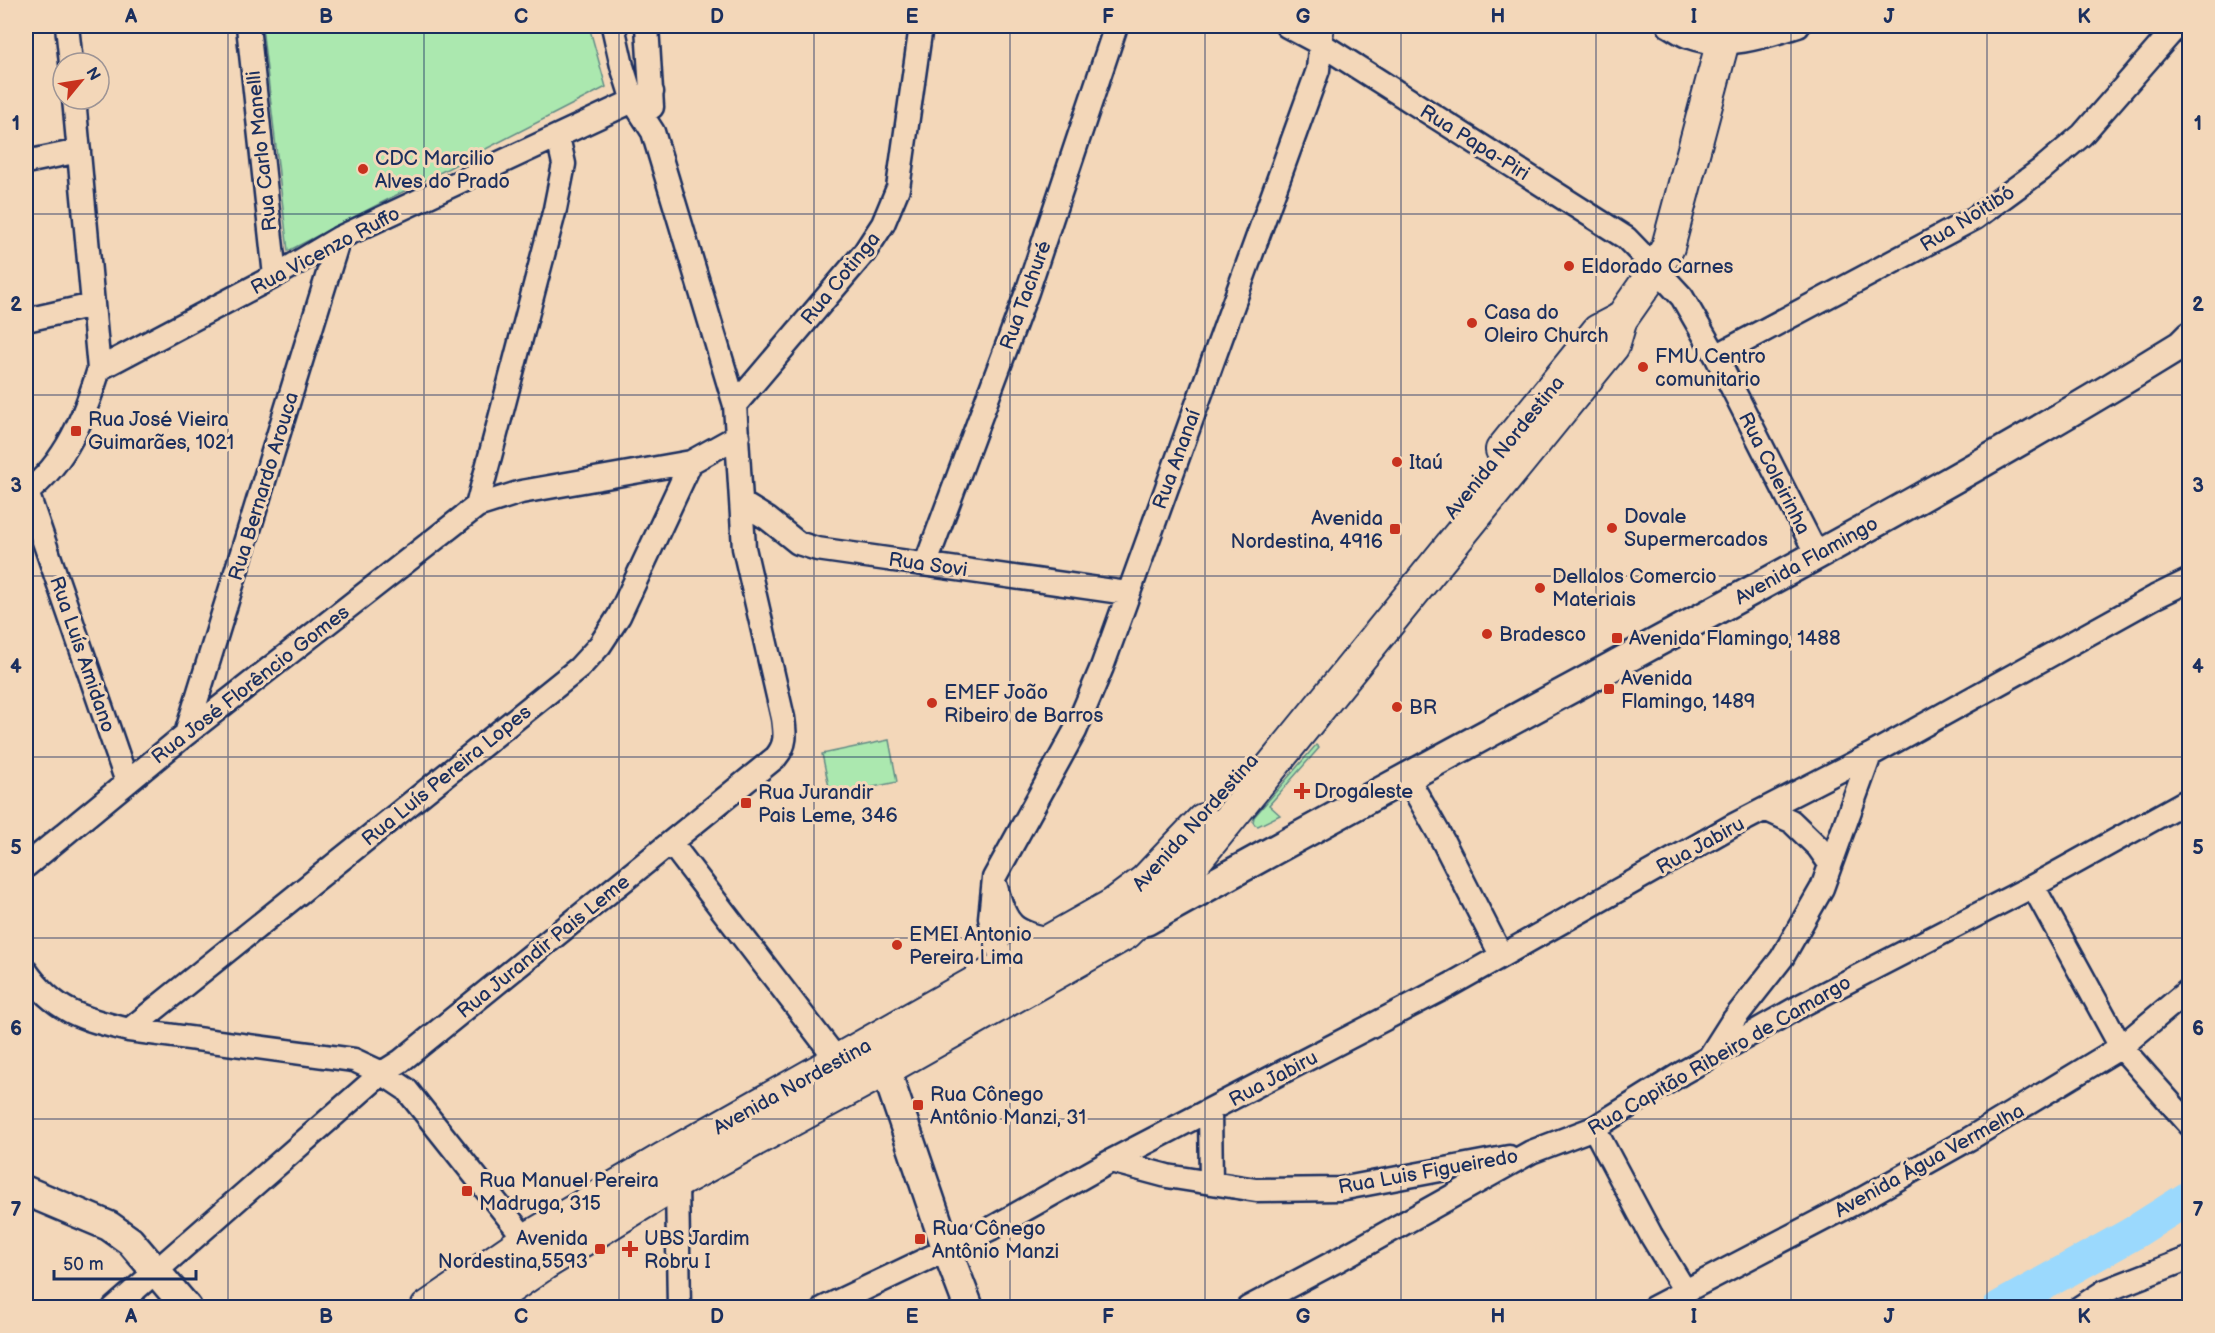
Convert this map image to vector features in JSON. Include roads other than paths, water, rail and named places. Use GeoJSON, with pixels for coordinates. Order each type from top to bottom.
{"type":"FeatureCollection","features":[{"type":"Feature","properties":{"kind":"main road","name":"Avenida Nordestina"},"geometry":{"type":"LineString","coordinates":[[670,1170],[886,1069],[1126,933],[1178,882],[1206,832],[1613,346],[1621,319],[1656,269],[1668,247],[1725,34]]}},
{"type":"Feature","properties":{"kind":"main road","name":"Avenida Nordestina"},"geometry":{"type":"LineString","coordinates":[[427,1308],[535,1252],[670,1170],[838,1061],[1129,895],[1161,866],[1206,832]]}},
{"type":"Feature","properties":{"kind":"main road","name":"Avenida Nordestina"},"geometry":{"type":"LineString","coordinates":[[480,1308],[535,1252]]}},
{"type":"Feature","properties":{"kind":"street"},"geometry":{"type":"LineString","coordinates":[[67,26],[70,51]]}},
{"type":"Feature","properties":{"kind":"street","name":"Rua Carlo Manelli"},"geometry":{"type":"LineString","coordinates":[[248,26],[274,276]]}},
{"type":"Feature","properties":{"kind":"street"},"geometry":{"type":"LineString","coordinates":[[613,26],[622,66],[643,96]]}},
{"type":"Feature","properties":{"kind":"street"},"geometry":{"type":"LineString","coordinates":[[643,96],[647,26]]}},
{"type":"Feature","properties":{"kind":"street","name":"Rua Cotinga"},"geometry":{"type":"LineString","coordinates":[[735,405],[864,253],[884,224],[898,188],[921,26]]}},
{"type":"Feature","properties":{"kind":"street","name":"Rua Tachuré"},"geometry":{"type":"LineString","coordinates":[[926,563],[1027,292],[1116,26]]}},
{"type":"Feature","properties":{"kind":"street","name":"Rua Papa-Piri"},"geometry":{"type":"LineString","coordinates":[[1287,26],[1322,35],[1626,238],[1656,269]]}},
{"type":"Feature","properties":{"kind":"street"},"geometry":{"type":"LineString","coordinates":[[1669,26],[1689,37],[1725,34],[1761,38],[1798,26]]}},
{"type":"Feature","properties":{"kind":"street","name":"Rua Noitibó"},"geometry":{"type":"LineString","coordinates":[[1716,356],[1975,218],[2042,169],[2082,135],[2177,26]]}},
{"type":"Feature","properties":{"kind":"street","name":"Rua Ananaí"},"geometry":{"type":"LineString","coordinates":[[1003,967],[990,918],[994,878],[1075,731],[1102,667],[1127,592],[1318,70],[1322,35]]}},
{"type":"Feature","properties":{"kind":"street","name":"Rua Vicenzo Ruffo"},"geometry":{"type":"LineString","coordinates":[[99,369],[274,276],[339,238],[643,96]]}},
{"type":"Feature","properties":{"kind":"street","name":"Rua Jurandir Pais Leme"},"geometry":{"type":"LineString","coordinates":[[114,1308],[382,1073],[401,1061],[781,751],[785,738],[783,718],[744,548],[735,405],[643,96]]}},
{"type":"Feature","properties":{"kind":"street"},"geometry":{"type":"LineString","coordinates":[[26,493],[52,468],[76,432],[86,410],[99,369],[75,111]]}},
{"type":"Feature","properties":{"kind":"street"},"geometry":{"type":"LineString","coordinates":[[477,506],[555,209],[564,164],[558,137]]}},
{"type":"Feature","properties":{"kind":"street"},"geometry":{"type":"LineString","coordinates":[[26,162],[79,151]]}},
{"type":"Feature","properties":{"kind":"street","name":"Rua Bernardo Arouca"},"geometry":{"type":"LineString","coordinates":[[186,734],[339,238]]}},
{"type":"Feature","properties":{"kind":"street","name":"Rua Coleirinha"},"geometry":{"type":"LineString","coordinates":[[1656,269],[1682,297],[1716,356],[1817,555]]}},
{"type":"Feature","properties":{"kind":"street"},"geometry":{"type":"LineString","coordinates":[[26,320],[93,305]]}},
{"type":"Feature","properties":{"kind":"street","name":"Avenida Flamingo"},"geometry":{"type":"LineString","coordinates":[[1126,933],[1257,859],[1817,555],[2187,346]]}},
{"type":"Feature","properties":{"kind":"street","name":"Rua José Florêncio Gomes"},"geometry":{"type":"LineString","coordinates":[[26,866],[186,734],[477,506],[522,492],[691,462],[738,436]]}},
{"type":"Feature","properties":{"kind":"street","name":"Rua Luís Pereira Lopes"},"geometry":{"type":"LineString","coordinates":[[129,1030],[579,668],[600,645],[619,616],[691,462]]}},
{"type":"Feature","properties":{"kind":"street","name":"Rua Luís Amidano"},"geometry":{"type":"LineString","coordinates":[[26,493],[127,782]]}},
{"type":"Feature","properties":{"kind":"street","name":"Rua Sovi"},"geometry":{"type":"LineString","coordinates":[[742,503],[768,519],[798,543],[817,549],[1127,592]]}},
{"type":"Feature","properties":{"kind":"street","name":"Rua Jabiru"},"geometry":{"type":"LineString","coordinates":[[824,1308],[992,1228],[1112,1161],[1450,985],[1765,809],[1870,756],[2155,597],[2190,580]]}},
{"type":"Feature","properties":{"kind":"street"},"geometry":{"type":"LineString","coordinates":[[1708,1058],[1731,1023],[1782,958],[1822,888],[1870,756]]}},
{"type":"Feature","properties":{"kind":"street"},"geometry":{"type":"LineString","coordinates":[[1407,777],[1443,841],[1501,955]]}},
{"type":"Feature","properties":{"kind":"street","name":"Rua Capitão Ribeiro de Camargo"},"geometry":{"type":"LineString","coordinates":[[1248,1308],[1531,1152],[1594,1128],[1708,1058],[1802,1005],[2033,886],[2190,799]]}},
{"type":"Feature","properties":{"kind":"street"},"geometry":{"type":"LineString","coordinates":[[1765,809],[1791,821],[1818,847],[1830,864]]}},
{"type":"Feature","properties":{"kind":"street"},"geometry":{"type":"LineString","coordinates":[[1206,832],[1229,854],[1242,859],[1257,859]]}},
{"type":"Feature","properties":{"kind":"street"},"geometry":{"type":"LineString","coordinates":[[671,843],[838,1061]]}},
{"type":"Feature","properties":{"kind":"street"},"geometry":{"type":"LineString","coordinates":[[994,878],[999,899],[1013,926],[1026,934],[1052,940]]}},
{"type":"Feature","properties":{"kind":"street"},"geometry":{"type":"LineString","coordinates":[[2033,886],[2121,1047],[2190,1125]]}},
{"type":"Feature","properties":{"kind":"street"},"geometry":{"type":"LineString","coordinates":[[26,971],[39,990],[62,1008],[98,1023],[129,1030],[354,1060],[382,1073],[406,1089],[535,1252]]}},
{"type":"Feature","properties":{"kind":"street","name":"Avenida Água Vermelha"},"geometry":{"type":"LineString","coordinates":[[1653,1308],[1862,1199],[1969,1139],[2121,1047],[2190,989]]}},
{"type":"Feature","properties":{"kind":"street"},"geometry":{"type":"LineString","coordinates":[[876,1039],[947,1250],[969,1308]]}},
{"type":"Feature","properties":{"kind":"street","name":"Rua Jabiru"},"geometry":{"type":"LineString","coordinates":[[1210,1111],[1211,1183]]}},
{"type":"Feature","properties":{"kind":"street"},"geometry":{"type":"LineString","coordinates":[[1594,1128],[1651,1235],[1685,1291]]}},
{"type":"Feature","properties":{"kind":"street","name":"Rua Luis Figueiredo"},"geometry":{"type":"LineString","coordinates":[[1112,1161],[1167,1176],[1256,1190],[1340,1189],[1531,1152]]}},
{"type":"Feature","properties":{"kind":"street"},"geometry":{"type":"LineString","coordinates":[[670,1170],[679,1308]]}},
{"type":"Feature","properties":{"kind":"street"},"geometry":{"type":"LineString","coordinates":[[26,1191],[109,1226],[130,1241],[187,1308]]}},
{"type":"Feature","properties":{"kind":"street"},"geometry":{"type":"LineString","coordinates":[[2079,1308],[2105,1291],[2190,1258]]}},
{"type":"Feature","properties":{"kind":"waterway"},"geometry":{"type":"LineString","coordinates":[[1999,1308],[2130,1235],[2190,1197]]}},
{"type":"Feature","properties":{"kind":"place","name":"CDC Marcilio Alves do Prado"},"geometry":{"type":"Point","coordinates":[363,169]}},
{"type":"Feature","properties":{"kind":"place","name":"Eldorado Carnes"},"geometry":{"type":"Point","coordinates":[1569,266]}},
{"type":"Feature","properties":{"kind":"place","name":"Casa do Oleiro Church"},"geometry":{"type":"Point","coordinates":[1472,323]}},
{"type":"Feature","properties":{"kind":"place","name":"FMU Centro comunitario"},"geometry":{"type":"Point","coordinates":[1643,367]}},
{"type":"Feature","properties":{"kind":"place","name":"Rua José Vieira Guimarães, 1021"},"geometry":{"type":"Point","coordinates":[76,431]}},
{"type":"Feature","properties":{"kind":"place","name":"Itaú"},"geometry":{"type":"Point","coordinates":[1397,462]}},
{"type":"Feature","properties":{"kind":"place","name":"Dovale Supermercados"},"geometry":{"type":"Point","coordinates":[1612,528]}},
{"type":"Feature","properties":{"kind":"place","name":"Avenida Nordestina, 4916"},"geometry":{"type":"Point","coordinates":[1395,529]}},
{"type":"Feature","properties":{"kind":"place","name":"Dellalos Comercio Materiais"},"geometry":{"type":"Point","coordinates":[1540,588]}},
{"type":"Feature","properties":{"kind":"place","name":"Bradesco"},"geometry":{"type":"Point","coordinates":[1487,634]}},
{"type":"Feature","properties":{"kind":"place","name":"Avenida Flamingo, 1488"},"geometry":{"type":"Point","coordinates":[1617,638]}},
{"type":"Feature","properties":{"kind":"place","name":"Avenida Flamingo, 1489"},"geometry":{"type":"Point","coordinates":[1609,689]}},
{"type":"Feature","properties":{"kind":"place","name":"EMEF João Ribeiro de Barros"},"geometry":{"type":"Point","coordinates":[932,703]}},
{"type":"Feature","properties":{"kind":"place","name":"BR"},"geometry":{"type":"Point","coordinates":[1397,707]}},
{"type":"Feature","properties":{"kind":"place","name":"Drogaleste"},"geometry":{"type":"Point","coordinates":[1302,791]}},
{"type":"Feature","properties":{"kind":"place","name":"Rua Jurandir Pais Leme, 346"},"geometry":{"type":"Point","coordinates":[746,803]}},
{"type":"Feature","properties":{"kind":"place","name":"EMEI Antonio Pereira Lima"},"geometry":{"type":"Point","coordinates":[897,945]}},
{"type":"Feature","properties":{"kind":"place","name":"Rua Cônego Antônio Manzi, 31"},"geometry":{"type":"Point","coordinates":[918,1105]}},
{"type":"Feature","properties":{"kind":"place","name":"Rua Manuel Pereira Madruga, 315"},"geometry":{"type":"Point","coordinates":[467,1191]}},
{"type":"Feature","properties":{"kind":"place","name":"Rua Cônego Antônio Manzi"},"geometry":{"type":"Point","coordinates":[920,1239]}},
{"type":"Feature","properties":{"kind":"place","name":"Avenida Nordestina,5593"},"geometry":{"type":"Point","coordinates":[600,1249]}},
{"type":"Feature","properties":{"kind":"place","name":"UBS Jardim Robru I"},"geometry":{"type":"Point","coordinates":[630,1249]}}]}
